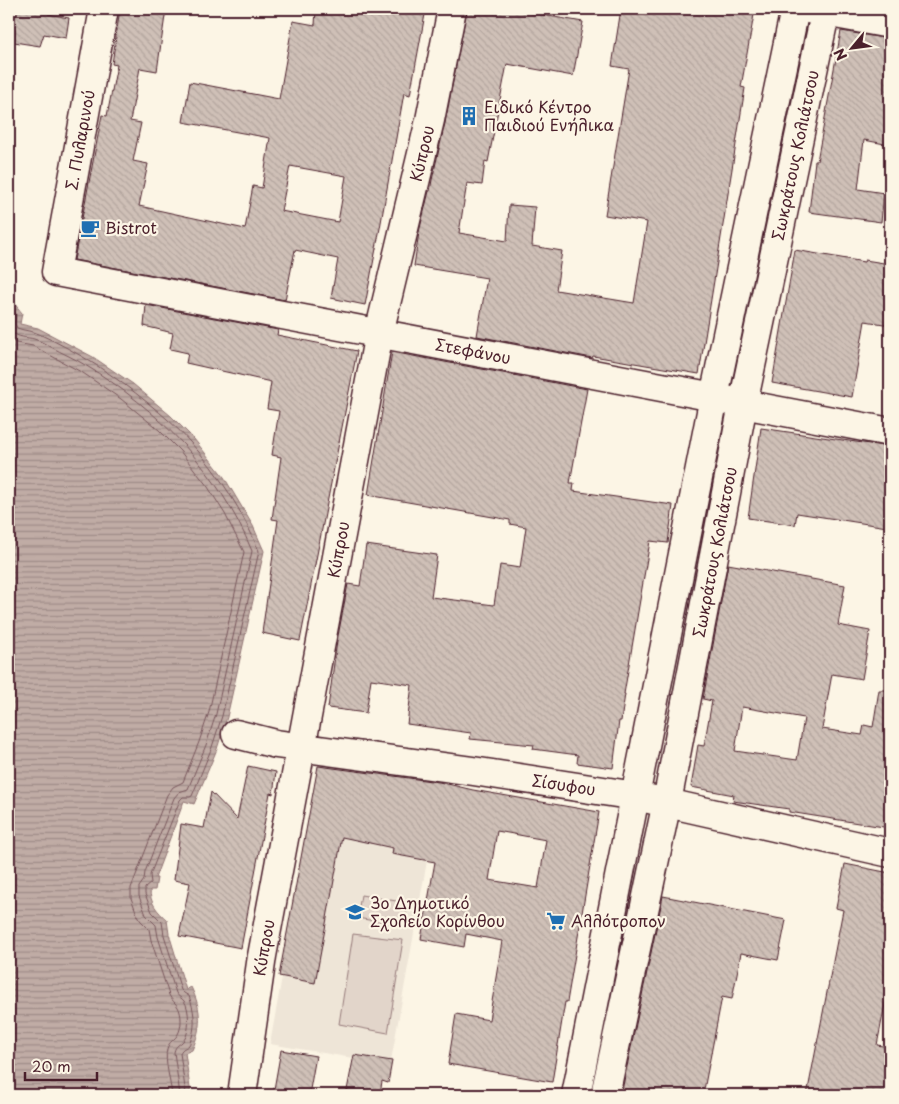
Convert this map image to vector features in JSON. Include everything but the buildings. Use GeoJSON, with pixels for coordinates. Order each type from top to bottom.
{"type":"FeatureCollection","features":[{"type":"Feature","properties":{"kind":"street","name":"Σ. Πυλαρινού"},"geometry":{"type":"LineString","coordinates":[[56,272],[104,9]]}},
{"type":"Feature","properties":{"kind":"street","name":"Κύπρου"},"geometry":{"type":"LineString","coordinates":[[242,1095],[262,956],[379,333],[430,120],[452,9]]}},
{"type":"Feature","properties":{"kind":"street","name":"Σωκράτους Κολιάτσου"},"geometry":{"type":"LineString","coordinates":[[576,1095],[714,397],[795,9]]}},
{"type":"Feature","properties":{"kind":"street","name":"Σωκράτους Κολιάτσου"},"geometry":{"type":"LineString","coordinates":[[605,1095],[667,802],[819,10]]}},
{"type":"Feature","properties":{"kind":"street"},"geometry":{"type":"LineString","coordinates":[[819,10],[890,24]]}},
{"type":"Feature","properties":{"kind":"street","name":"Στεφάνου"},"geometry":{"type":"LineString","coordinates":[[56,272],[890,432]]}},
{"type":"Feature","properties":{"kind":"street","name":"Σίσυφου"},"geometry":{"type":"LineString","coordinates":[[236,734],[276,744],[301,746],[636,796],[890,852]]}},
{"type":"Feature","properties":{"kind":"shaded area","name":"3ο Δημοτικό Σχολείο Κορίνθου"},"geometry":{"type":"Polygon","coordinates":[[[319,759],[454,785],[440,863],[427,861],[391,1061],[354,1055],[353,1058],[270,1044],[282,977],[279,976],[319,759]]]}},
{"type":"Feature","properties":{"kind":"shaded area"},"geometry":{"type":"Polygon","coordinates":[[[361,895],[408,903],[404,926],[357,918],[361,895]]]}},
{"type":"Feature","properties":{"kind":"shaded area"},"geometry":{"type":"Polygon","coordinates":[[[353,934],[403,940],[388,1033],[339,1024],[353,934]]]}},
{"type":"Feature","properties":{"kind":"water"},"geometry":{"type":"Polygon","coordinates":[[[9,297],[22,313],[20,324],[38,328],[93,357],[133,384],[171,416],[194,439],[224,477],[253,526],[264,551],[227,717],[217,749],[194,804],[184,801],[155,878],[157,878],[155,890],[150,890],[151,899],[167,920],[169,934],[186,990],[191,987],[199,1011],[198,1034],[192,1050],[185,1053],[191,1095],[9,1095],[9,297]]]}},
{"type":"Feature","properties":{"kind":"place","name":"Ειδικό Κέντρο Παιδιού Ενήλικα"},"geometry":{"type":"Point","coordinates":[469,116]}},
{"type":"Feature","properties":{"kind":"place","name":"Bistrot"},"geometry":{"type":"Point","coordinates":[90,228]}},
{"type":"Feature","properties":{"kind":"place","name":"3ο Δημοτικό Σχολείο Κορίνθου"},"geometry":{"type":"Point","coordinates":[355,912]}},
{"type":"Feature","properties":{"kind":"place","name":"Αλλότροπον"},"geometry":{"type":"Point","coordinates":[556,921]}}]}
